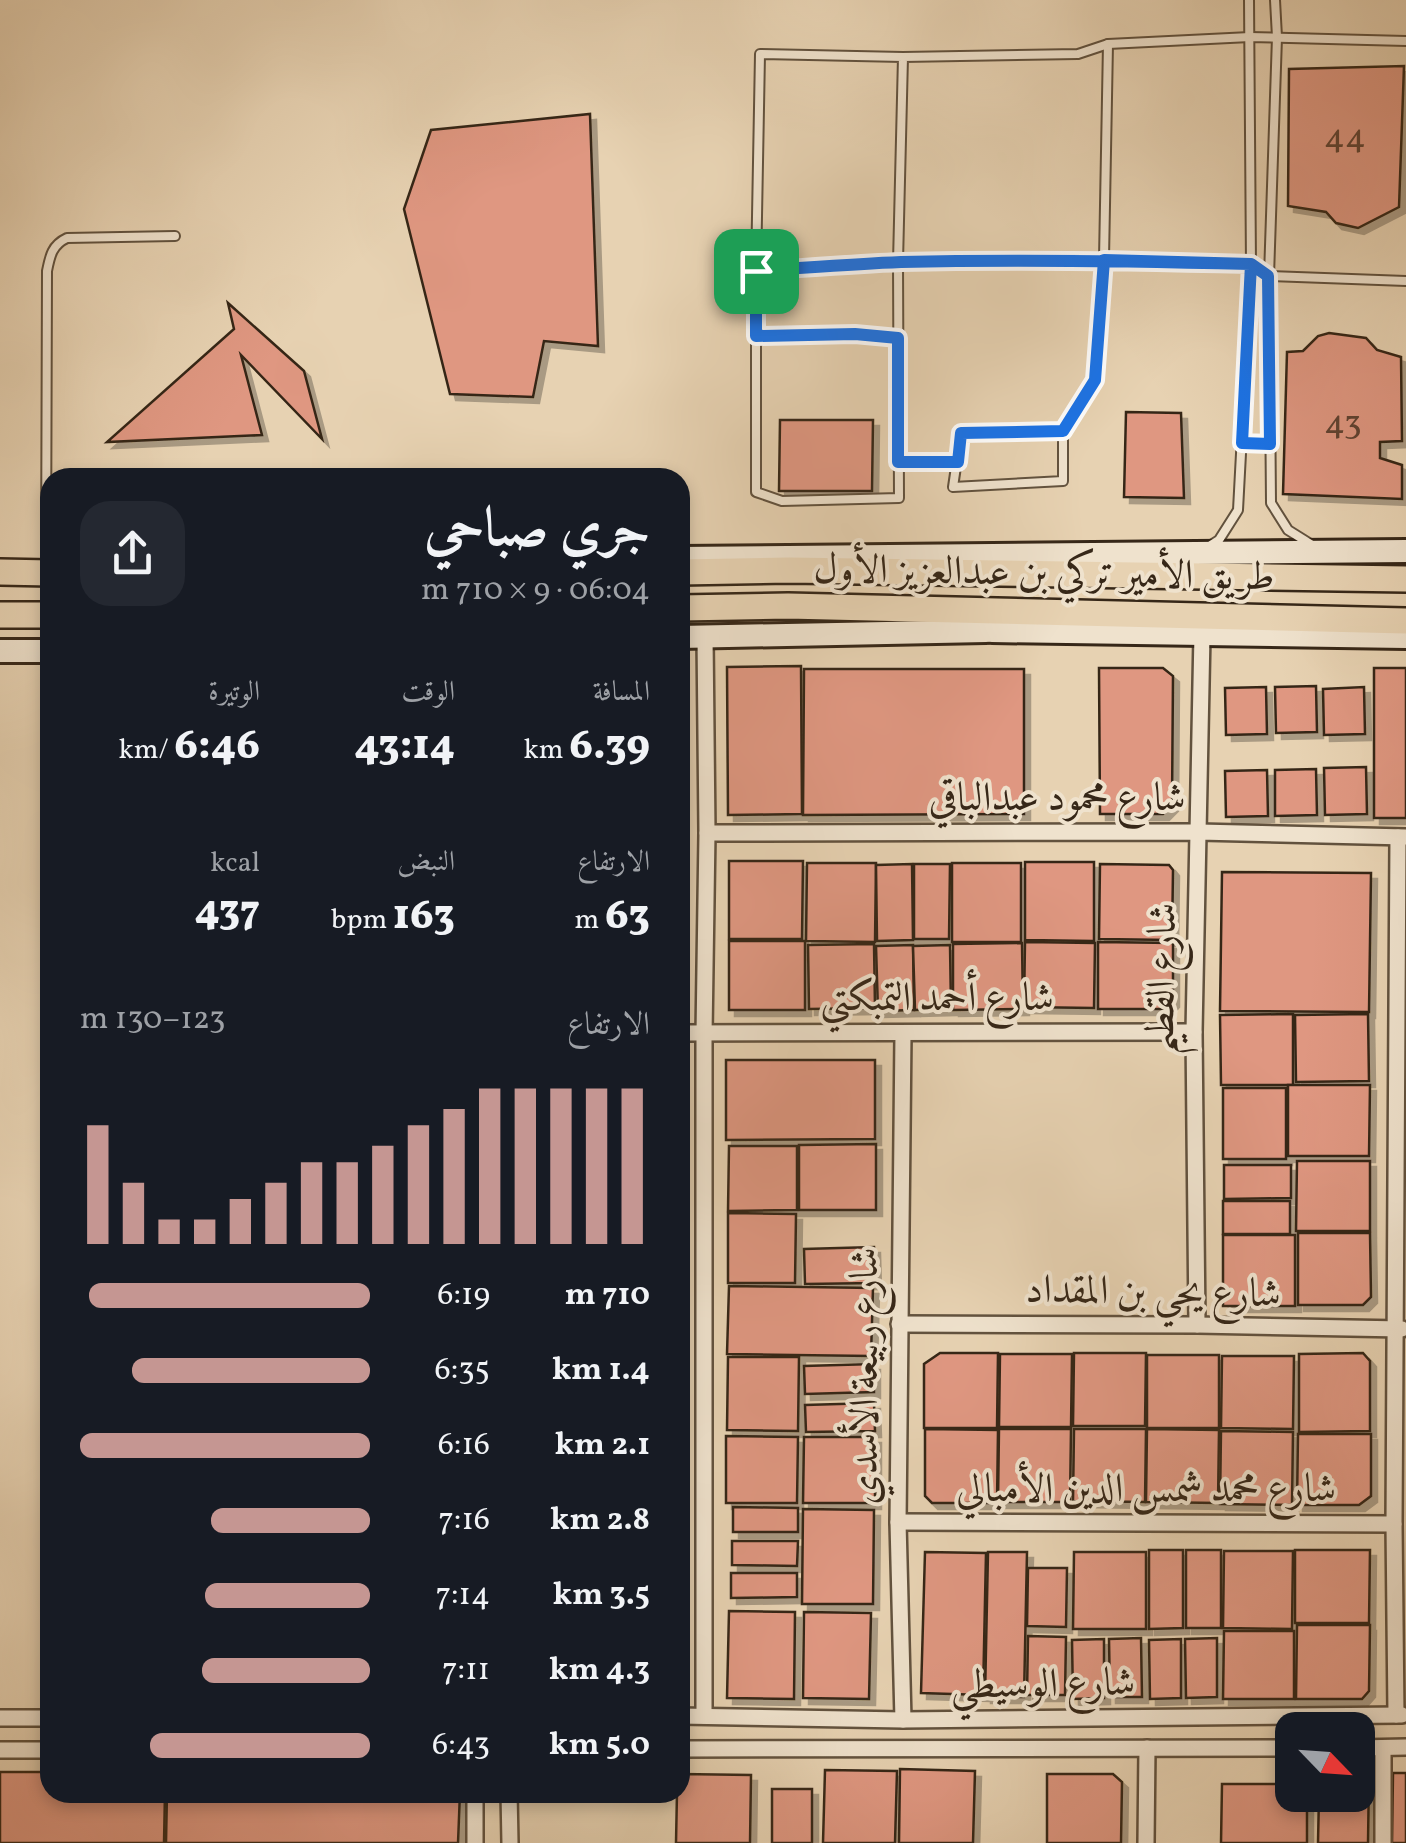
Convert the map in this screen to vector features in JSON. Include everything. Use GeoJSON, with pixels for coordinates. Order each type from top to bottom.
{"type":"FeatureCollection","features":[{"type":"Feature","properties":{"kind":"main road"},"geometry":{"type":"LineString","coordinates":[[690,558],[1406,552]]}},
{"type":"Feature","properties":{"kind":"main road"},"geometry":{"type":"LineString","coordinates":[[0,568],[40,568]]}},
{"type":"Feature","properties":{"kind":"main road","name":"طريق الأمير تركي بن عبدالعزيز الأول"},"geometry":{"type":"LineString","coordinates":[[690,572],[1406,579]]}},
{"type":"Feature","properties":{"kind":"main road","name":"طريق الأمير تركي بن عبدالعزيز الأول"},"geometry":{"type":"LineString","coordinates":[[690,608],[788,606],[1406,621]]}},
{"type":"Feature","properties":{"kind":"main road"},"geometry":{"type":"LineString","coordinates":[[949,610],[992,631]]}},
{"type":"Feature","properties":{"kind":"main road"},"geometry":{"type":"LineString","coordinates":[[0,616],[40,616]]}},
{"type":"Feature","properties":{"kind":"main road"},"geometry":{"type":"LineString","coordinates":[[690,637],[992,631],[1406,637]]}},
{"type":"Feature","properties":{"kind":"main road"},"geometry":{"type":"LineString","coordinates":[[0,651],[40,652]]}},
{"type":"Feature","properties":{"kind":"street","name":"شارع القطيم"},"geometry":{"type":"LineString","coordinates":[[1198,1326],[1194,1032],[1202,634]]}},
{"type":"Feature","properties":{"kind":"street"},"geometry":{"type":"LineString","coordinates":[[704,636],[708,833],[704,1034],[704,1716]]}},
{"type":"Feature","properties":{"kind":"street","name":"شارع محمود عبدالباقي"},"geometry":{"type":"LineString","coordinates":[[708,833],[1199,832],[1402,838]]}},
{"type":"Feature","properties":{"kind":"street"},"geometry":{"type":"LineString","coordinates":[[1401,1715],[1394,1524],[1401,1330],[1402,838]]}},
{"type":"Feature","properties":{"kind":"street","name":"شارع أحمد التمبكتي"},"geometry":{"type":"LineString","coordinates":[[690,1033],[1194,1032]]}},
{"type":"Feature","properties":{"kind":"street","name":"شارع ربيعة الأسدي"},"geometry":{"type":"LineString","coordinates":[[903,1033],[898,1522],[903,1720]]}},
{"type":"Feature","properties":{"kind":"street","name":"شارع يحي بن المقداد"},"geometry":{"type":"LineString","coordinates":[[899,1324],[1401,1330]]}},
{"type":"Feature","properties":{"kind":"street","name":"شارع محمد شمس الدين الأمبالي"},"geometry":{"type":"LineString","coordinates":[[898,1522],[1394,1524]]}},
{"type":"Feature","properties":{"kind":"street","name":"شارع الوسيطي"},"geometry":{"type":"LineString","coordinates":[[690,1716],[903,1720],[1401,1715]]}},
{"type":"Feature","properties":{"kind":"street"},"geometry":{"type":"LineString","coordinates":[[0,1718],[40,1718]]}},
{"type":"Feature","properties":{"kind":"street"},"geometry":{"type":"LineString","coordinates":[[1146,1843],[1147,1748]]}},
{"type":"Feature","properties":{"kind":"street","name":"شارع الوسيطي"},"geometry":{"type":"LineString","coordinates":[[690,1749],[1275,1748]]}},
{"type":"Feature","properties":{"kind":"street"},"geometry":{"type":"LineString","coordinates":[[1375,1748],[1406,1748]]}},
{"type":"Feature","properties":{"kind":"street"},"geometry":{"type":"LineString","coordinates":[[1382,1843],[1384,1748]]}},
{"type":"Feature","properties":{"kind":"street"},"geometry":{"type":"LineString","coordinates":[[0,1750],[40,1750]]}},
{"type":"Feature","properties":{"kind":"street"},"geometry":{"type":"LineString","coordinates":[[475,1803],[475,1843]]}},
{"type":"Feature","properties":{"kind":"street"},"geometry":{"type":"LineString","coordinates":[[509,1803],[510,1843]]}},
{"type":"Feature","properties":{"kind":"lane"},"geometry":{"type":"LineString","coordinates":[[1199,554],[1219,540],[1238,510],[1251,264],[1250,0]]}},
{"type":"Feature","properties":{"kind":"lane"},"geometry":{"type":"LineString","coordinates":[[1275,0],[1268,276],[1271,503],[1288,530],[1325,552]]}},
{"type":"Feature","properties":{"kind":"lane"},"geometry":{"type":"LineString","coordinates":[[904,57],[898,262],[899,498],[782,501],[756,492],[760,54],[1078,54],[1108,44],[1250,36],[1406,41]]}},
{"type":"Feature","properties":{"kind":"lane"},"geometry":{"type":"LineString","coordinates":[[1063,431],[961,433],[953,487],[1062,481],[1063,431],[1095,380],[1104,260],[1108,44]]}},
{"type":"Feature","properties":{"kind":"lane"},"geometry":{"type":"LineString","coordinates":[[48,468],[50,255],[57,243],[66,238],[175,236]]}},
{"type":"Feature","properties":{"kind":"lane"},"geometry":{"type":"LineString","coordinates":[[756,271],[898,262],[1104,260],[1251,264],[1268,276],[1406,281]]}},
{"type":"Feature","properties":{"kind":"lane"},"geometry":{"type":"LineString","coordinates":[[756,336],[855,334],[898,338]]}},
{"type":"Feature","properties":{"kind":"lane"},"geometry":{"type":"LineString","coordinates":[[1242,443],[1270,444]]}},
{"type":"Feature","properties":{"kind":"lane"},"geometry":{"type":"LineString","coordinates":[[898,462],[958,462]]}},
{"type":"Feature","properties":{"kind":"building"},"geometry":{"type":"Polygon","coordinates":[[[1404,66],[1399,207],[1358,228],[1336,223],[1326,212],[1288,206],[1289,69],[1404,66]]]}},
{"type":"Feature","properties":{"kind":"building"},"geometry":{"type":"Polygon","coordinates":[[[590,114],[598,346],[544,341],[533,397],[450,394],[404,209],[431,130],[590,114]]]}},
{"type":"Feature","properties":{"kind":"building"},"geometry":{"type":"Polygon","coordinates":[[[228,303],[304,371],[322,439],[241,355],[262,435],[107,442],[234,329],[228,303]]]}},
{"type":"Feature","properties":{"kind":"building"},"geometry":{"type":"Polygon","coordinates":[[[1329,333],[1366,338],[1377,350],[1401,357],[1402,441],[1380,442],[1380,458],[1402,465],[1402,499],[1283,494],[1287,352],[1303,351],[1318,336],[1329,333]]]}},
{"type":"Feature","properties":{"kind":"building"},"geometry":{"type":"Polygon","coordinates":[[[1126,412],[1181,413],[1184,498],[1124,497],[1126,412]]]}},
{"type":"Feature","properties":{"kind":"building"},"geometry":{"type":"Polygon","coordinates":[[[780,420],[873,420],[872,491],[779,491],[780,420]]]}},
{"type":"Feature","properties":{"kind":"building"},"geometry":{"type":"Polygon","coordinates":[[[801,666],[802,814],[728,815],[727,667],[801,666]]]}},
{"type":"Feature","properties":{"kind":"building"},"geometry":{"type":"Polygon","coordinates":[[[1099,668],[1163,668],[1173,676],[1172,805],[1163,814],[1100,814],[1099,668]]]}},
{"type":"Feature","properties":{"kind":"building"},"geometry":{"type":"Polygon","coordinates":[[[1374,668],[1406,668],[1406,818],[1374,818],[1374,668]]]}},
{"type":"Feature","properties":{"kind":"building"},"geometry":{"type":"Polygon","coordinates":[[[804,669],[1024,669],[1024,814],[803,815],[804,669]]]}},
{"type":"Feature","properties":{"kind":"building"},"geometry":{"type":"Polygon","coordinates":[[[1316,686],[1317,732],[1276,733],[1275,687],[1316,686]]]}},
{"type":"Feature","properties":{"kind":"building"},"geometry":{"type":"Polygon","coordinates":[[[1266,687],[1267,734],[1226,735],[1225,688],[1266,687]]]}},
{"type":"Feature","properties":{"kind":"building"},"geometry":{"type":"Polygon","coordinates":[[[1364,687],[1365,734],[1324,735],[1323,689],[1364,687]]]}},
{"type":"Feature","properties":{"kind":"building"},"geometry":{"type":"Polygon","coordinates":[[[1366,767],[1367,814],[1325,815],[1324,768],[1366,767]]]}},
{"type":"Feature","properties":{"kind":"building"},"geometry":{"type":"Polygon","coordinates":[[[1316,769],[1317,815],[1275,816],[1275,770],[1316,769]]]}},
{"type":"Feature","properties":{"kind":"building"},"geometry":{"type":"Polygon","coordinates":[[[1267,770],[1268,816],[1226,817],[1225,771],[1267,770]]]}},
{"type":"Feature","properties":{"kind":"building"},"geometry":{"type":"Polygon","coordinates":[[[729,861],[803,861],[802,939],[729,939],[729,861]]]}},
{"type":"Feature","properties":{"kind":"building"},"geometry":{"type":"Polygon","coordinates":[[[1025,862],[1094,862],[1094,941],[1025,940],[1025,862]]]}},
{"type":"Feature","properties":{"kind":"building"},"geometry":{"type":"Polygon","coordinates":[[[807,863],[876,863],[875,942],[806,941],[807,863]]]}},
{"type":"Feature","properties":{"kind":"building"},"geometry":{"type":"Polygon","coordinates":[[[952,863],[1021,863],[1021,942],[952,942],[952,863]]]}},
{"type":"Feature","properties":{"kind":"building"},"geometry":{"type":"Polygon","coordinates":[[[912,864],[913,940],[877,941],[876,865],[912,864]]]}},
{"type":"Feature","properties":{"kind":"building"},"geometry":{"type":"Polygon","coordinates":[[[914,864],[950,864],[949,939],[914,939],[914,864]]]}},
{"type":"Feature","properties":{"kind":"building"},"geometry":{"type":"Polygon","coordinates":[[[1100,864],[1169,865],[1173,870],[1172,940],[1099,939],[1100,864]]]}},
{"type":"Feature","properties":{"kind":"building"},"geometry":{"type":"Polygon","coordinates":[[[1222,872],[1371,873],[1369,1012],[1220,1011],[1222,872]]]}},
{"type":"Feature","properties":{"kind":"building"},"geometry":{"type":"Polygon","coordinates":[[[729,941],[805,941],[805,1010],[729,1010],[729,941]]]}},
{"type":"Feature","properties":{"kind":"building"},"geometry":{"type":"Polygon","coordinates":[[[1025,942],[1095,943],[1094,1008],[1024,1007],[1025,942]]]}},
{"type":"Feature","properties":{"kind":"building"},"geometry":{"type":"Polygon","coordinates":[[[1098,942],[1173,943],[1173,1001],[1166,1009],[1098,1009],[1098,942]]]}},
{"type":"Feature","properties":{"kind":"building"},"geometry":{"type":"Polygon","coordinates":[[[1022,943],[1023,1009],[953,1010],[953,944],[1022,943]]]}},
{"type":"Feature","properties":{"kind":"building"},"geometry":{"type":"Polygon","coordinates":[[[874,944],[875,1008],[809,1009],[808,945],[874,944]]]}},
{"type":"Feature","properties":{"kind":"building"},"geometry":{"type":"Polygon","coordinates":[[[913,945],[914,1010],[878,1011],[876,946],[913,945]]]}},
{"type":"Feature","properties":{"kind":"building"},"geometry":{"type":"Polygon","coordinates":[[[950,945],[951,1009],[915,1010],[913,946],[950,945]]]}},
{"type":"Feature","properties":{"kind":"building"},"geometry":{"type":"Polygon","coordinates":[[[1293,1014],[1293,1085],[1221,1085],[1220,1015],[1293,1014]]]}},
{"type":"Feature","properties":{"kind":"building"},"geometry":{"type":"Polygon","coordinates":[[[1368,1014],[1369,1081],[1296,1082],[1295,1015],[1368,1014]]]}},
{"type":"Feature","properties":{"kind":"building"},"geometry":{"type":"Polygon","coordinates":[[[726,1060],[875,1060],[875,1139],[726,1140],[726,1060]]]}},
{"type":"Feature","properties":{"kind":"building"},"geometry":{"type":"Polygon","coordinates":[[[1288,1085],[1370,1085],[1369,1156],[1288,1156],[1288,1085]]]}},
{"type":"Feature","properties":{"kind":"building"},"geometry":{"type":"Polygon","coordinates":[[[1223,1088],[1286,1088],[1286,1159],[1223,1159],[1223,1088]]]}},
{"type":"Feature","properties":{"kind":"building"},"geometry":{"type":"Polygon","coordinates":[[[876,1144],[876,1210],[799,1210],[799,1145],[876,1144]]]}},
{"type":"Feature","properties":{"kind":"building"},"geometry":{"type":"Polygon","coordinates":[[[729,1146],[797,1146],[797,1210],[728,1211],[729,1146]]]}},
{"type":"Feature","properties":{"kind":"building"},"geometry":{"type":"Polygon","coordinates":[[[1297,1161],[1370,1161],[1370,1231],[1296,1231],[1297,1161]]]}},
{"type":"Feature","properties":{"kind":"building"},"geometry":{"type":"Polygon","coordinates":[[[1224,1165],[1291,1165],[1291,1198],[1224,1199],[1224,1165]]]}},
{"type":"Feature","properties":{"kind":"building"},"geometry":{"type":"Polygon","coordinates":[[[1223,1201],[1290,1201],[1290,1234],[1223,1234],[1223,1201]]]}},
{"type":"Feature","properties":{"kind":"building"},"geometry":{"type":"Polygon","coordinates":[[[728,1213],[796,1214],[795,1283],[728,1283],[728,1213]]]}},
{"type":"Feature","properties":{"kind":"building"},"geometry":{"type":"Polygon","coordinates":[[[1298,1233],[1370,1233],[1371,1297],[1363,1305],[1298,1305],[1298,1233]]]}},
{"type":"Feature","properties":{"kind":"building"},"geometry":{"type":"Polygon","coordinates":[[[1223,1235],[1295,1235],[1295,1306],[1223,1306],[1223,1235]]]}},
{"type":"Feature","properties":{"kind":"building"},"geometry":{"type":"Polygon","coordinates":[[[874,1247],[875,1283],[805,1284],[804,1249],[874,1247]]]}},
{"type":"Feature","properties":{"kind":"building"},"geometry":{"type":"Polygon","coordinates":[[[729,1286],[873,1288],[871,1356],[727,1354],[729,1286]]]}},
{"type":"Feature","properties":{"kind":"building"},"geometry":{"type":"Polygon","coordinates":[[[940,1353],[998,1353],[997,1428],[924,1428],[924,1364],[940,1353]]]}},
{"type":"Feature","properties":{"kind":"building"},"geometry":{"type":"Polygon","coordinates":[[[1074,1353],[1146,1353],[1145,1426],[1073,1426],[1074,1353]]]}},
{"type":"Feature","properties":{"kind":"building"},"geometry":{"type":"Polygon","coordinates":[[[1363,1353],[1370,1361],[1370,1431],[1299,1432],[1299,1354],[1363,1353]]]}},
{"type":"Feature","properties":{"kind":"building"},"geometry":{"type":"Polygon","coordinates":[[[1000,1354],[1072,1354],[1071,1427],[999,1427],[1000,1354]]]}},
{"type":"Feature","properties":{"kind":"building"},"geometry":{"type":"Polygon","coordinates":[[[1147,1355],[1219,1355],[1219,1428],[1147,1428],[1147,1355]]]}},
{"type":"Feature","properties":{"kind":"building"},"geometry":{"type":"Polygon","coordinates":[[[1222,1356],[1294,1356],[1293,1429],[1221,1428],[1222,1356]]]}},
{"type":"Feature","properties":{"kind":"building"},"geometry":{"type":"Polygon","coordinates":[[[728,1357],[799,1357],[798,1431],[727,1430],[728,1357]]]}},
{"type":"Feature","properties":{"kind":"building"},"geometry":{"type":"Polygon","coordinates":[[[874,1364],[874,1392],[805,1394],[804,1366],[874,1364]]]}},
{"type":"Feature","properties":{"kind":"building"},"geometry":{"type":"Polygon","coordinates":[[[874,1403],[875,1431],[806,1432],[805,1405],[874,1403]]]}},
{"type":"Feature","properties":{"kind":"building"},"geometry":{"type":"Polygon","coordinates":[[[925,1429],[998,1430],[997,1503],[932,1503],[925,1496],[925,1429]]]}},
{"type":"Feature","properties":{"kind":"building"},"geometry":{"type":"Polygon","coordinates":[[[999,1429],[1071,1429],[1070,1502],[998,1502],[999,1429]]]}},
{"type":"Feature","properties":{"kind":"building"},"geometry":{"type":"Polygon","coordinates":[[[1074,1429],[1146,1429],[1145,1502],[1073,1501],[1074,1429]]]}},
{"type":"Feature","properties":{"kind":"building"},"geometry":{"type":"Polygon","coordinates":[[[1147,1429],[1219,1430],[1218,1503],[1146,1502],[1147,1429]]]}},
{"type":"Feature","properties":{"kind":"building"},"geometry":{"type":"Polygon","coordinates":[[[1221,1431],[1293,1432],[1292,1505],[1220,1504],[1221,1431]]]}},
{"type":"Feature","properties":{"kind":"building"},"geometry":{"type":"Polygon","coordinates":[[[1298,1434],[1371,1434],[1371,1496],[1359,1505],[1297,1505],[1298,1434]]]}},
{"type":"Feature","properties":{"kind":"building"},"geometry":{"type":"Polygon","coordinates":[[[726,1436],[798,1437],[797,1503],[726,1503],[726,1436]]]}},
{"type":"Feature","properties":{"kind":"building"},"geometry":{"type":"Polygon","coordinates":[[[804,1437],[875,1437],[875,1503],[803,1503],[804,1437]]]}},
{"type":"Feature","properties":{"kind":"building"},"geometry":{"type":"Polygon","coordinates":[[[733,1507],[798,1508],[798,1532],[733,1532],[733,1507]]]}},
{"type":"Feature","properties":{"kind":"building"},"geometry":{"type":"Polygon","coordinates":[[[803,1509],[874,1510],[873,1604],[802,1604],[803,1509]]]}},
{"type":"Feature","properties":{"kind":"building"},"geometry":{"type":"Polygon","coordinates":[[[732,1541],[798,1541],[797,1566],[732,1565],[732,1541]]]}},
{"type":"Feature","properties":{"kind":"building"},"geometry":{"type":"Polygon","coordinates":[[[1149,1550],[1183,1550],[1183,1628],[1149,1629],[1149,1550]]]}},
{"type":"Feature","properties":{"kind":"building"},"geometry":{"type":"Polygon","coordinates":[[[1186,1550],[1221,1550],[1221,1628],[1186,1628],[1186,1550]]]}},
{"type":"Feature","properties":{"kind":"building"},"geometry":{"type":"Polygon","coordinates":[[[1295,1550],[1370,1550],[1369,1623],[1295,1623],[1295,1550]]]}},
{"type":"Feature","properties":{"kind":"building"},"geometry":{"type":"Polygon","coordinates":[[[1224,1551],[1293,1551],[1292,1629],[1223,1628],[1224,1551]]]}},
{"type":"Feature","properties":{"kind":"building"},"geometry":{"type":"Polygon","coordinates":[[[925,1552],[986,1553],[983,1695],[921,1693],[925,1552]]]}},
{"type":"Feature","properties":{"kind":"building"},"geometry":{"type":"Polygon","coordinates":[[[988,1552],[1027,1552],[1024,1697],[985,1697],[988,1552]]]}},
{"type":"Feature","properties":{"kind":"building"},"geometry":{"type":"Polygon","coordinates":[[[1074,1552],[1146,1552],[1146,1629],[1073,1629],[1074,1552]]]}},
{"type":"Feature","properties":{"kind":"building"},"geometry":{"type":"Polygon","coordinates":[[[1028,1568],[1067,1568],[1066,1627],[1027,1626],[1028,1568]]]}},
{"type":"Feature","properties":{"kind":"building"},"geometry":{"type":"Polygon","coordinates":[[[731,1573],[797,1573],[797,1597],[731,1598],[731,1573]]]}},
{"type":"Feature","properties":{"kind":"building"},"geometry":{"type":"Polygon","coordinates":[[[729,1611],[795,1612],[794,1699],[727,1698],[729,1611]]]}},
{"type":"Feature","properties":{"kind":"building"},"geometry":{"type":"Polygon","coordinates":[[[804,1612],[871,1613],[869,1699],[803,1698],[804,1612]]]}},
{"type":"Feature","properties":{"kind":"building"},"geometry":{"type":"Polygon","coordinates":[[[1297,1625],[1370,1625],[1369,1691],[1362,1699],[1296,1699],[1297,1625]]]}},
{"type":"Feature","properties":{"kind":"building"},"geometry":{"type":"Polygon","coordinates":[[[1224,1631],[1294,1631],[1294,1699],[1223,1699],[1224,1631]]]}},
{"type":"Feature","properties":{"kind":"building"},"geometry":{"type":"Polygon","coordinates":[[[1028,1636],[1066,1637],[1065,1695],[1027,1695],[1028,1636]]]}},
{"type":"Feature","properties":{"kind":"building"},"geometry":{"type":"Polygon","coordinates":[[[1141,1638],[1142,1697],[1110,1697],[1109,1639],[1141,1638]]]}},
{"type":"Feature","properties":{"kind":"building"},"geometry":{"type":"Polygon","coordinates":[[[1217,1638],[1217,1697],[1186,1698],[1185,1639],[1217,1638]]]}},
{"type":"Feature","properties":{"kind":"building"},"geometry":{"type":"Polygon","coordinates":[[[1104,1639],[1104,1698],[1073,1699],[1072,1640],[1104,1639]]]}},
{"type":"Feature","properties":{"kind":"building"},"geometry":{"type":"Polygon","coordinates":[[[1181,1639],[1181,1698],[1150,1699],[1149,1640],[1181,1639]]]}},
{"type":"Feature","properties":{"kind":"building"},"geometry":{"type":"Polygon","coordinates":[[[900,1769],[975,1771],[973,1843],[899,1843],[900,1769]]]}},
{"type":"Feature","properties":{"kind":"building"},"geometry":{"type":"Polygon","coordinates":[[[825,1770],[897,1771],[895,1843],[823,1843],[825,1770]]]}},
{"type":"Feature","properties":{"kind":"building"},"geometry":{"type":"Polygon","coordinates":[[[0,1772],[40,1772],[40,1803],[165,1803],[164,1843],[0,1843],[0,1772]]]}},
{"type":"Feature","properties":{"kind":"building"},"geometry":{"type":"Polygon","coordinates":[[[1393,1773],[1406,1773],[1406,1843],[1392,1843],[1393,1773]]]}},
{"type":"Feature","properties":{"kind":"building"},"geometry":{"type":"Polygon","coordinates":[[[690,1774],[751,1775],[750,1843],[676,1843],[677,1803],[690,1803],[690,1774]]]}},
{"type":"Feature","properties":{"kind":"building"},"geometry":{"type":"Polygon","coordinates":[[[1047,1774],[1113,1774],[1122,1782],[1121,1843],[1047,1843],[1047,1774]]]}},
{"type":"Feature","properties":{"kind":"building"},"geometry":{"type":"Polygon","coordinates":[[[1222,1784],[1275,1784],[1275,1812],[1307,1812],[1307,1843],[1221,1843],[1222,1784]]]}},
{"type":"Feature","properties":{"kind":"building"},"geometry":{"type":"Polygon","coordinates":[[[772,1789],[812,1789],[812,1843],[772,1843],[772,1789]]]}},
{"type":"Feature","properties":{"kind":"building"},"geometry":{"type":"Polygon","coordinates":[[[167,1803],[460,1803],[458,1843],[166,1843],[167,1803]]]}},
{"type":"Feature","properties":{"kind":"building"},"geometry":{"type":"Polygon","coordinates":[[[1319,1812],[1368,1812],[1368,1843],[1318,1843],[1319,1812]]]}},
{"type":"Feature","properties":{"kind":"route"},"geometry":{"type":"LineString","coordinates":[[756,271],[756,336],[855,334],[898,338],[898,462],[958,462],[961,433],[1063,431],[1095,380],[1104,260],[1251,264],[1268,276],[1270,444],[1242,443],[1251,264],[1104,260],[898,262],[756,271]]}}]}
